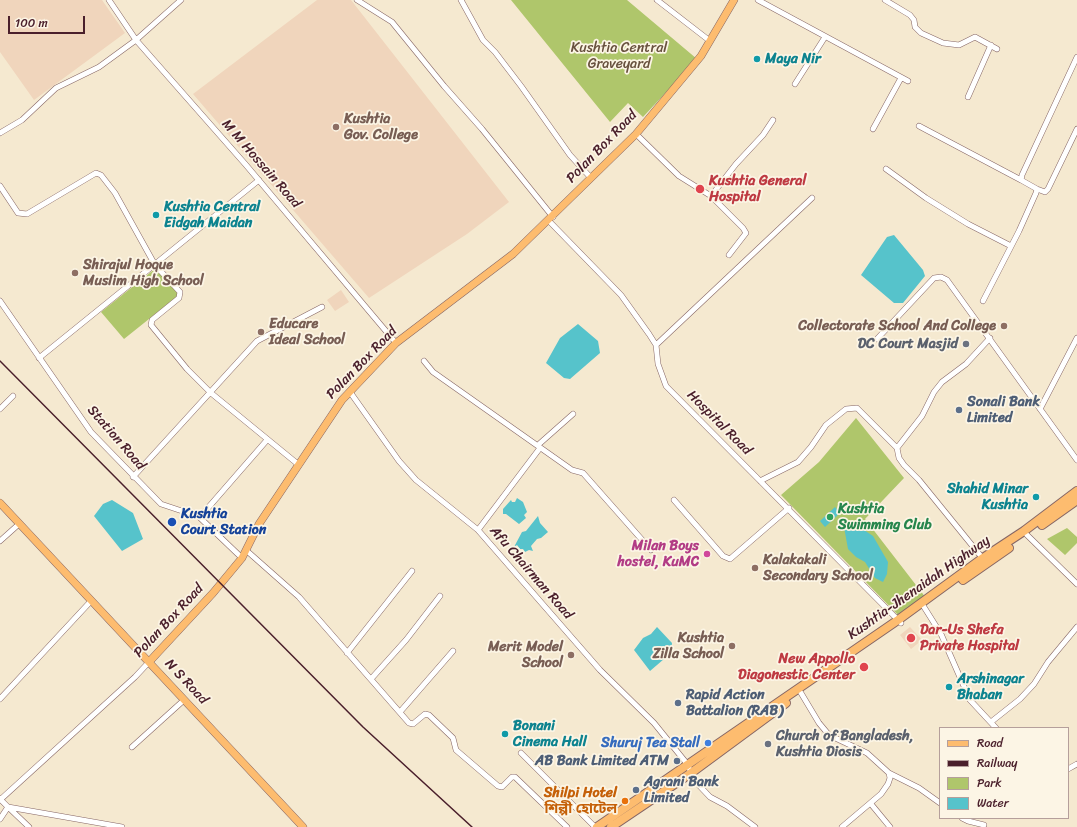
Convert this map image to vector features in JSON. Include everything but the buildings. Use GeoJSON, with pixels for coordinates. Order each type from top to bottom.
{"type":"FeatureCollection","features":[{"type":"Feature","properties":{"kind":"highway","name":"Kushtia-Jhenaidah Highway"},"geometry":{"type":"LineString","coordinates":[[690,769],[938,595],[1077,491]]}},
{"type":"Feature","properties":{"kind":"highway","name":"Kushtia-Jhenaidah Highway"},"geometry":{"type":"LineString","coordinates":[[985,561],[1027,535],[1077,500]]}},
{"type":"Feature","properties":{"kind":"highway","name":"Kushtia-Jhenaidah Highway"},"geometry":{"type":"LineString","coordinates":[[900,622],[924,607],[938,595]]}},
{"type":"Feature","properties":{"kind":"highway","name":"Kushtia-Jhenaidah Highway"},"geometry":{"type":"LineString","coordinates":[[596,827],[621,816],[801,694],[843,661]]}},
{"type":"Feature","properties":{"kind":"highway","name":"Kushtia-Jhenaidah Highway"},"geometry":{"type":"LineString","coordinates":[[611,827],[621,816]]}},
{"type":"Feature","properties":{"kind":"main road","name":"Polan Box Road"},"geometry":{"type":"LineString","coordinates":[[149,662],[242,558],[260,524],[342,400],[396,343],[513,254],[551,219],[636,134],[701,56],[734,0]]}},
{"type":"Feature","properties":{"kind":"main road","name":"N S Road"},"geometry":{"type":"LineString","coordinates":[[0,503],[303,827]]}},
{"type":"Feature","properties":{"kind":"street","name":"M M Hossain Road"},"geometry":{"type":"LineString","coordinates":[[109,0],[136,40],[259,180],[396,343]]}},
{"type":"Feature","properties":{"kind":"street"},"geometry":{"type":"LineString","coordinates":[[0,134],[22,120],[56,88],[99,66],[136,40],[181,0]]}},
{"type":"Feature","properties":{"kind":"street","name":"Hospital Road"},"geometry":{"type":"LineString","coordinates":[[357,0],[392,22],[444,86],[482,129],[551,219],[621,294],[656,345],[658,364],[666,386],[900,622]]}},
{"type":"Feature","properties":{"kind":"street"},"geometry":{"type":"LineString","coordinates":[[461,0],[483,40],[495,52],[521,86],[570,155],[591,178]]}},
{"type":"Feature","properties":{"kind":"street"},"geometry":{"type":"LineString","coordinates":[[657,0],[710,41]]}},
{"type":"Feature","properties":{"kind":"street"},"geometry":{"type":"LineString","coordinates":[[758,0],[908,81]]}},
{"type":"Feature","properties":{"kind":"street"},"geometry":{"type":"LineString","coordinates":[[885,0],[910,15],[914,20],[915,26],[921,33],[943,43],[959,45],[975,37],[997,49]]}},
{"type":"Feature","properties":{"kind":"street"},"geometry":{"type":"LineString","coordinates":[[795,84],[825,37]]}},
{"type":"Feature","properties":{"kind":"street"},"geometry":{"type":"LineString","coordinates":[[968,97],[991,45]]}},
{"type":"Feature","properties":{"kind":"street"},"geometry":{"type":"LineString","coordinates":[[1021,180],[1077,58]]}},
{"type":"Feature","properties":{"kind":"street"},"geometry":{"type":"LineString","coordinates":[[873,129],[901,78]]}},
{"type":"Feature","properties":{"kind":"street"},"geometry":{"type":"LineString","coordinates":[[710,196],[763,135],[773,120]]}},
{"type":"Feature","properties":{"kind":"street"},"geometry":{"type":"LineString","coordinates":[[919,126],[1045,192],[1048,189],[1077,129]]}},
{"type":"Feature","properties":{"kind":"street"},"geometry":{"type":"LineString","coordinates":[[636,134],[679,176],[710,196],[743,228],[746,233],[729,256]]}},
{"type":"Feature","properties":{"kind":"street"},"geometry":{"type":"LineString","coordinates":[[886,169],[926,198],[968,224],[1011,246]]}},
{"type":"Feature","properties":{"kind":"street"},"geometry":{"type":"LineString","coordinates":[[0,186],[18,213],[27,214],[98,173],[115,193],[155,265],[181,295],[152,320],[151,325],[187,369],[211,393],[298,465]]}},
{"type":"Feature","properties":{"kind":"street"},"geometry":{"type":"LineString","coordinates":[[39,358],[259,180]]}},
{"type":"Feature","properties":{"kind":"street"},"geometry":{"type":"LineString","coordinates":[[982,301],[1011,246],[1037,189]]}},
{"type":"Feature","properties":{"kind":"street"},"geometry":{"type":"LineString","coordinates":[[656,345],[812,198]]}},
{"type":"Feature","properties":{"kind":"street"},"geometry":{"type":"LineString","coordinates":[[876,339],[934,278],[941,277],[947,280],[953,286],[1077,460]]}},
{"type":"Feature","properties":{"kind":"street","name":"Station Road"},"geometry":{"type":"LineString","coordinates":[[0,301],[91,432],[133,477],[161,504],[182,511],[195,512],[242,558]]}},
{"type":"Feature","properties":{"kind":"street"},"geometry":{"type":"LineString","coordinates":[[133,477],[257,341],[322,307]]}},
{"type":"Feature","properties":{"kind":"street"},"geometry":{"type":"LineString","coordinates":[[897,448],[922,416],[938,387],[966,364],[990,338]]}},
{"type":"Feature","properties":{"kind":"street"},"geometry":{"type":"LineString","coordinates":[[1040,409],[1077,338]]}},
{"type":"Feature","properties":{"kind":"street"},"geometry":{"type":"LineString","coordinates":[[424,361],[433,372],[572,470],[583,473],[651,550]]}},
{"type":"Feature","properties":{"kind":"street","name":"Afu Chairman Road"},"geometry":{"type":"LineString","coordinates":[[350,392],[399,461],[416,480],[478,530],[600,670],[654,723],[690,769],[693,779],[710,797],[727,806],[755,827]]}},
{"type":"Feature","properties":{"kind":"street"},"geometry":{"type":"LineString","coordinates":[[0,409],[13,396]]}},
{"type":"Feature","properties":{"kind":"street"},"geometry":{"type":"LineString","coordinates":[[760,481],[798,462],[811,448],[826,425],[846,409],[857,408],[897,448],[904,465],[919,480],[985,561]]}},
{"type":"Feature","properties":{"kind":"street"},"geometry":{"type":"LineString","coordinates":[[478,530],[539,446],[573,414]]}},
{"type":"Feature","properties":{"kind":"street"},"geometry":{"type":"LineString","coordinates":[[200,517],[267,440]]}},
{"type":"Feature","properties":{"kind":"street"},"geometry":{"type":"LineString","coordinates":[[674,500],[723,556],[730,559],[788,508]]}},
{"type":"Feature","properties":{"kind":"street"},"geometry":{"type":"LineString","coordinates":[[0,540],[20,524]]}},
{"type":"Feature","properties":{"kind":"street"},"geometry":{"type":"LineString","coordinates":[[1027,535],[1077,584]]}},
{"type":"Feature","properties":{"kind":"street"},"geometry":{"type":"LineString","coordinates":[[247,551],[299,597],[323,622],[347,653],[411,724],[425,714],[429,715],[453,738],[456,750],[498,786],[502,787],[512,777],[515,777],[567,827]]}},
{"type":"Feature","properties":{"kind":"street"},"geometry":{"type":"LineString","coordinates":[[347,653],[412,571]]}},
{"type":"Feature","properties":{"kind":"street"},"geometry":{"type":"LineString","coordinates":[[371,679],[406,640],[440,596]]}},
{"type":"Feature","properties":{"kind":"street"},"geometry":{"type":"LineString","coordinates":[[0,699],[91,601]]}},
{"type":"Feature","properties":{"kind":"street"},"geometry":{"type":"LineString","coordinates":[[924,607],[941,634],[970,700],[995,727]]}},
{"type":"Feature","properties":{"kind":"street"},"geometry":{"type":"LineString","coordinates":[[991,722],[1020,699],[1034,684],[1048,662],[1077,628]]}},
{"type":"Feature","properties":{"kind":"street"},"geometry":{"type":"LineString","coordinates":[[400,712],[453,651]]}},
{"type":"Feature","properties":{"kind":"street","name":"Polan Box Road"},"geometry":{"type":"LineString","coordinates":[[1,799],[149,662]]}},
{"type":"Feature","properties":{"kind":"street"},"geometry":{"type":"LineString","coordinates":[[801,694],[819,723],[829,735],[867,753],[889,772],[918,788],[939,802]]}},
{"type":"Feature","properties":{"kind":"street"},"geometry":{"type":"LineString","coordinates":[[132,747],[184,700]]}},
{"type":"Feature","properties":{"kind":"street"},"geometry":{"type":"LineString","coordinates":[[521,753],[596,827]]}},
{"type":"Feature","properties":{"kind":"street"},"geometry":{"type":"LineString","coordinates":[[842,827],[881,794],[888,784],[890,778],[889,772]]}},
{"type":"Feature","properties":{"kind":"street"},"geometry":{"type":"LineString","coordinates":[[1,799],[29,827]]}},
{"type":"Feature","properties":{"kind":"street"},"geometry":{"type":"LineString","coordinates":[[871,804],[890,827]]}},
{"type":"Feature","properties":{"kind":"street"},"geometry":{"type":"LineString","coordinates":[[0,819],[8,806]]}},
{"type":"Feature","properties":{"kind":"street"},"geometry":{"type":"LineString","coordinates":[[8,806],[122,827]]}},
{"type":"Feature","properties":{"kind":"street"},"geometry":{"type":"LineString","coordinates":[[964,819],[984,825]]}},
{"type":"Feature","properties":{"kind":"shaded area"},"geometry":{"type":"Polygon","coordinates":[[[0,0],[102,0],[125,33],[34,100],[0,52],[0,0]]]}},
{"type":"Feature","properties":{"kind":"shaded area","name":"Kushtia Gov. College"},"geometry":{"type":"Polygon","coordinates":[[[317,0],[351,0],[509,202],[467,234],[369,298],[193,94],[317,0]]]}},
{"type":"Feature","properties":{"kind":"shaded area"},"geometry":{"type":"Polygon","coordinates":[[[341,290],[349,302],[335,311],[327,300],[341,290]]]}},
{"type":"Feature","properties":{"kind":"shaded area","name":"Dar-Us Shefa Private Hospital"},"geometry":{"type":"Polygon","coordinates":[[[910,627],[922,640],[911,649],[900,635],[910,627]]]}},
{"type":"Feature","properties":{"kind":"green space","name":"Kushtia Central Graveyard"},"geometry":{"type":"Polygon","coordinates":[[[511,0],[627,0],[697,59],[643,117],[628,103],[610,122],[511,0]]]}},
{"type":"Feature","properties":{"kind":"green space"},"geometry":{"type":"Polygon","coordinates":[[[156,268],[179,295],[124,339],[101,312],[156,268]]]}},
{"type":"Feature","properties":{"kind":"green space"},"geometry":{"type":"Polygon","coordinates":[[[856,418],[904,478],[865,519],[926,598],[899,616],[781,495],[819,462],[856,418]]]}},
{"type":"Feature","properties":{"kind":"green space"},"geometry":{"type":"Polygon","coordinates":[[[1067,528],[1077,537],[1077,543],[1065,555],[1047,539],[1067,528]]]}},
{"type":"Feature","properties":{"kind":"water"},"geometry":{"type":"Polygon","coordinates":[[[894,235],[923,270],[925,276],[903,303],[894,303],[861,275],[887,237],[894,235]]]}},
{"type":"Feature","properties":{"kind":"water"},"geometry":{"type":"Polygon","coordinates":[[[578,324],[598,341],[600,353],[570,379],[564,378],[546,363],[560,338],[578,324]]]}},
{"type":"Feature","properties":{"kind":"water"},"geometry":{"type":"Polygon","coordinates":[[[517,498],[523,502],[527,512],[524,515],[526,518],[519,524],[506,514],[503,514],[503,509],[511,500],[512,502],[515,502],[517,498]]]}},
{"type":"Feature","properties":{"kind":"water"},"geometry":{"type":"Polygon","coordinates":[[[112,500],[133,513],[143,539],[122,551],[94,516],[103,504],[112,500]]]}},
{"type":"Feature","properties":{"kind":"water","name":"Kushtia Swimming Club"},"geometry":{"type":"Polygon","coordinates":[[[835,507],[840,513],[825,527],[820,521],[835,507]]]}},
{"type":"Feature","properties":{"kind":"water"},"geometry":{"type":"Polygon","coordinates":[[[538,516],[540,523],[548,532],[541,538],[537,539],[531,546],[533,551],[529,550],[525,552],[517,545],[514,547],[522,532],[526,531],[538,516]]]}},
{"type":"Feature","properties":{"kind":"water"},"geometry":{"type":"Polygon","coordinates":[[[844,527],[864,530],[873,536],[888,562],[887,574],[883,582],[875,578],[865,562],[856,557],[848,549],[844,527]]]}},
{"type":"Feature","properties":{"kind":"water"},"geometry":{"type":"Polygon","coordinates":[[[657,627],[672,643],[671,653],[650,671],[634,650],[643,638],[651,634],[657,627]]]}},
{"type":"Feature","properties":{"kind":"railway"},"geometry":{"type":"LineString","coordinates":[[0,361],[363,727],[472,827]]}},
{"type":"Feature","properties":{"kind":"place","name":"Maya Nir"},"geometry":{"type":"Point","coordinates":[757,59]}},
{"type":"Feature","properties":{"kind":"place","name":"Kushtia Gov. College"},"geometry":{"type":"Point","coordinates":[336,127]}},
{"type":"Feature","properties":{"kind":"place","name":"Kushtia General Hospital"},"geometry":{"type":"Point","coordinates":[700,189]}},
{"type":"Feature","properties":{"kind":"place","name":"Kushtia Central Eidgah Maidan"},"geometry":{"type":"Point","coordinates":[156,215]}},
{"type":"Feature","properties":{"kind":"place","name":"Shirajul Hoque Muslim High School"},"geometry":{"type":"Point","coordinates":[75,273]}},
{"type":"Feature","properties":{"kind":"place","name":"Collectorate School And College"},"geometry":{"type":"Point","coordinates":[1004,326]}},
{"type":"Feature","properties":{"kind":"place","name":"Educare Ideal School"},"geometry":{"type":"Point","coordinates":[261,332]}},
{"type":"Feature","properties":{"kind":"place","name":"DC Court Masjid"},"geometry":{"type":"Point","coordinates":[966,344]}},
{"type":"Feature","properties":{"kind":"place","name":"Sonali Bank Limited"},"geometry":{"type":"Point","coordinates":[959,410]}},
{"type":"Feature","properties":{"kind":"place","name":"Shahid Minar Kushtia"},"geometry":{"type":"Point","coordinates":[1036,497]}},
{"type":"Feature","properties":{"kind":"place","name":"Kushtia Swimming Club"},"geometry":{"type":"Point","coordinates":[830,517]}},
{"type":"Feature","properties":{"kind":"place","name":"Kushtia Court Station"},"geometry":{"type":"Point","coordinates":[172,522]}},
{"type":"Feature","properties":{"kind":"place","name":"Milan Boys hostel, KuMC"},"geometry":{"type":"Point","coordinates":[707,554]}},
{"type":"Feature","properties":{"kind":"place","name":"Kalakakali Secondary School"},"geometry":{"type":"Point","coordinates":[755,568]}},
{"type":"Feature","properties":{"kind":"place","name":"Dar-Us Shefa Private Hospital"},"geometry":{"type":"Point","coordinates":[911,638]}},
{"type":"Feature","properties":{"kind":"place","name":"Kushtia Zilla School"},"geometry":{"type":"Point","coordinates":[732,646]}},
{"type":"Feature","properties":{"kind":"place","name":"Merit Model School"},"geometry":{"type":"Point","coordinates":[571,655]}},
{"type":"Feature","properties":{"kind":"place","name":"New Appollo Diagonestic Center"},"geometry":{"type":"Point","coordinates":[864,667]}},
{"type":"Feature","properties":{"kind":"place","name":"Arshinagar Bhaban"},"geometry":{"type":"Point","coordinates":[949,687]}},
{"type":"Feature","properties":{"kind":"place","name":"Rapid Action Battalion (RAB)"},"geometry":{"type":"Point","coordinates":[678,703]}},
{"type":"Feature","properties":{"kind":"place","name":"Bonani Cinema Hall"},"geometry":{"type":"Point","coordinates":[505,734]}},
{"type":"Feature","properties":{"kind":"place","name":"Shuruj Tea Stall"},"geometry":{"type":"Point","coordinates":[708,743]}},
{"type":"Feature","properties":{"kind":"place","name":"Church of Bangladesh, Kushtia Diosis"},"geometry":{"type":"Point","coordinates":[768,744]}},
{"type":"Feature","properties":{"kind":"place","name":"AB Bank Limited ATM"},"geometry":{"type":"Point","coordinates":[677,761]}},
{"type":"Feature","properties":{"kind":"place","name":"Agrani Bank Limited"},"geometry":{"type":"Point","coordinates":[636,790]}},
{"type":"Feature","properties":{"kind":"place","name":"Shilpi Hotel শিল্পী হোটেল"},"geometry":{"type":"Point","coordinates":[625,801]}}]}
